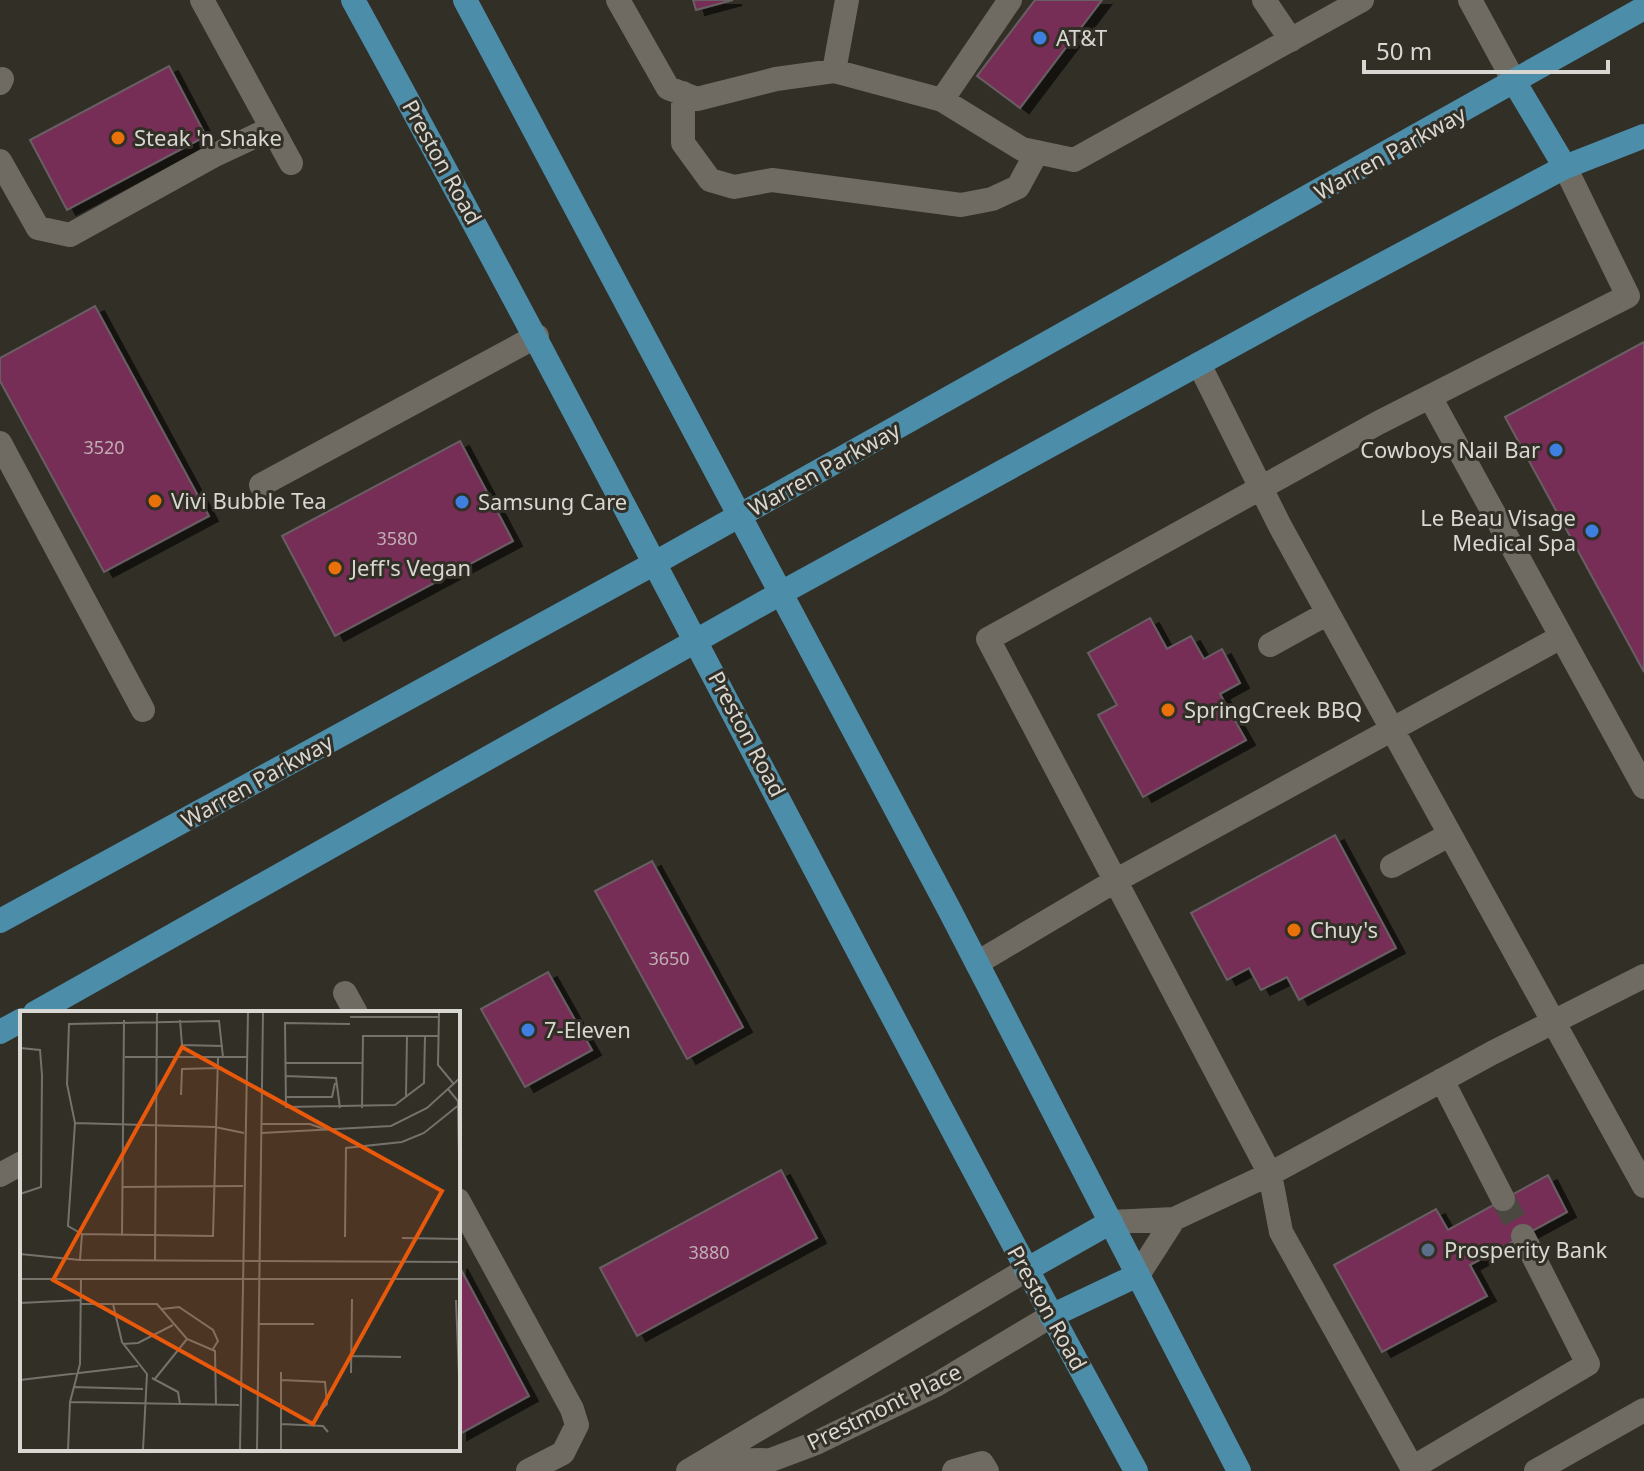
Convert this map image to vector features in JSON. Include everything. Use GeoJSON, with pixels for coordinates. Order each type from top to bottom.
{"type":"FeatureCollection","features":[{"type":"Feature","properties":{"kind":"main road","name":"Preston Road"},"geometry":{"type":"LineString","coordinates":[[353,0],[537,336],[1026,1270],[1136,1471]]}},
{"type":"Feature","properties":{"kind":"main road"},"geometry":{"type":"LineString","coordinates":[[465,0],[977,963],[1239,1471]]}},
{"type":"Feature","properties":{"kind":"main road","name":"Warren Parkway"},"geometry":{"type":"LineString","coordinates":[[0,921],[655,563],[1644,8]]}},
{"type":"Feature","properties":{"kind":"main road"},"geometry":{"type":"LineString","coordinates":[[1515,83],[1565,167]]}},
{"type":"Feature","properties":{"kind":"main road"},"geometry":{"type":"LineString","coordinates":[[39,1011],[781,593],[1199,364],[1565,167],[1644,136]]}},
{"type":"Feature","properties":{"kind":"main road"},"geometry":{"type":"LineString","coordinates":[[1026,1270],[1111,1222]]}},
{"type":"Feature","properties":{"kind":"main road"},"geometry":{"type":"LineString","coordinates":[[1051,1316],[1138,1275]]}},
{"type":"Feature","properties":{"kind":"street"},"geometry":{"type":"LineString","coordinates":[[202,0],[291,163]]}},
{"type":"Feature","properties":{"kind":"street"},"geometry":{"type":"LineString","coordinates":[[618,0],[668,88],[697,99],[776,79],[834,71],[942,100],[1022,149],[1074,160],[1362,0]]}},
{"type":"Feature","properties":{"kind":"street"},"geometry":{"type":"LineString","coordinates":[[834,71],[847,0]]}},
{"type":"Feature","properties":{"kind":"street"},"geometry":{"type":"LineString","coordinates":[[942,100],[1010,0]]}},
{"type":"Feature","properties":{"kind":"street"},"geometry":{"type":"LineString","coordinates":[[1264,0],[1291,40]]}},
{"type":"Feature","properties":{"kind":"street"},"geometry":{"type":"LineString","coordinates":[[1470,0],[1515,83]]}},
{"type":"Feature","properties":{"kind":"street"},"geometry":{"type":"LineString","coordinates":[[683,93],[683,143],[710,180],[734,187],[772,180],[961,205],[992,199],[1018,187],[1037,152]]}},
{"type":"Feature","properties":{"kind":"street"},"geometry":{"type":"LineString","coordinates":[[0,161],[38,228],[70,235],[213,156],[272,128]]}},
{"type":"Feature","properties":{"kind":"street"},"geometry":{"type":"LineString","coordinates":[[1523,1236],[1588,1364],[1413,1469],[1281,1232],[1270,1174],[988,639],[1259,488],[1636,292],[1565,167]]}},
{"type":"Feature","properties":{"kind":"street"},"geometry":{"type":"LineString","coordinates":[[261,485],[537,336]]}},
{"type":"Feature","properties":{"kind":"street"},"geometry":{"type":"LineString","coordinates":[[1199,364],[1259,488],[1644,1186]]}},
{"type":"Feature","properties":{"kind":"street"},"geometry":{"type":"LineString","coordinates":[[1430,397],[1644,787]]}},
{"type":"Feature","properties":{"kind":"street"},"geometry":{"type":"LineString","coordinates":[[0,443],[143,710]]}},
{"type":"Feature","properties":{"kind":"street"},"geometry":{"type":"LineString","coordinates":[[1270,645],[1328,613]]}},
{"type":"Feature","properties":{"kind":"street"},"geometry":{"type":"LineString","coordinates":[[977,963],[1115,881],[1561,637]]}},
{"type":"Feature","properties":{"kind":"street"},"geometry":{"type":"LineString","coordinates":[[1392,866],[1449,835]]}},
{"type":"Feature","properties":{"kind":"street"},"geometry":{"type":"LineString","coordinates":[[1111,1222],[1174,1219],[1270,1174],[1553,1021],[1644,976]]}},
{"type":"Feature","properties":{"kind":"street"},"geometry":{"type":"LineString","coordinates":[[1442,1080],[1503,1199]]}},
{"type":"Feature","properties":{"kind":"street"},"geometry":{"type":"LineString","coordinates":[[0,1175],[20,1164]]}},
{"type":"Feature","properties":{"kind":"street"},"geometry":{"type":"LineString","coordinates":[[460,1204],[572,1409],[577,1425],[563,1453],[528,1471]]}},
{"type":"Feature","properties":{"kind":"street"},"geometry":{"type":"LineString","coordinates":[[1138,1275],[1174,1219]]}},
{"type":"Feature","properties":{"kind":"street","name":"Prestmont Place"},"geometry":{"type":"LineString","coordinates":[[693,1468],[1026,1270]]}},
{"type":"Feature","properties":{"kind":"street","name":"Prestmont Place"},"geometry":{"type":"LineString","coordinates":[[693,1468],[771,1460],[816,1443],[936,1385],[1051,1316]]}},
{"type":"Feature","properties":{"kind":"street"},"geometry":{"type":"LineString","coordinates":[[1536,1471],[1644,1410]]}},
{"type":"Feature","properties":{"kind":"street"},"geometry":{"type":"LineString","coordinates":[[954,1471],[982,1463],[987,1471]]}},
{"type":"Feature","properties":{"kind":"building"},"geometry":{"type":"Polygon","coordinates":[[[693,0],[733,0],[696,10],[693,0]]]}},
{"type":"Feature","properties":{"kind":"building","name":"AT&T"},"geometry":{"type":"Polygon","coordinates":[[[1035,0],[1102,0],[1020,108],[977,76],[1035,0]]]}},
{"type":"Feature","properties":{"kind":"building","name":"Steak 'n Shake"},"geometry":{"type":"Polygon","coordinates":[[[169,66],[206,136],[67,210],[30,140],[169,66]]]}},
{"type":"Feature","properties":{"kind":"building"},"geometry":{"type":"Polygon","coordinates":[[[95,306],[209,516],[104,572],[0,381],[0,358],[95,306]]]}},
{"type":"Feature","properties":{"kind":"building"},"geometry":{"type":"Polygon","coordinates":[[[1644,342],[1644,672],[1505,417],[1644,342]]]}},
{"type":"Feature","properties":{"kind":"building"},"geometry":{"type":"Polygon","coordinates":[[[460,441],[513,541],[335,636],[282,536],[460,441]]]}},
{"type":"Feature","properties":{"kind":"building","name":"SpringCreek BBQ"},"geometry":{"type":"Polygon","coordinates":[[[1150,618],[1167,649],[1191,636],[1204,659],[1222,649],[1240,683],[1220,694],[1246,740],[1143,797],[1098,715],[1117,705],[1088,653],[1150,618]]]}},
{"type":"Feature","properties":{"kind":"building","name":"Chuy's"},"geometry":{"type":"Polygon","coordinates":[[[1335,835],[1396,948],[1299,1000],[1287,977],[1261,990],[1249,968],[1227,980],[1191,913],[1335,835]]]}},
{"type":"Feature","properties":{"kind":"building"},"geometry":{"type":"Polygon","coordinates":[[[652,861],[743,1027],[687,1059],[595,891],[652,861]]]}},
{"type":"Feature","properties":{"kind":"building"},"geometry":{"type":"Polygon","coordinates":[[[548,972],[592,1050],[525,1087],[481,1009],[548,972]]]}},
{"type":"Feature","properties":{"kind":"building"},"geometry":{"type":"Polygon","coordinates":[[[781,1170],[817,1238],[637,1336],[600,1268],[781,1170]]]}},
{"type":"Feature","properties":{"kind":"building","name":"Prosperity Bank"},"geometry":{"type":"Polygon","coordinates":[[[1548,1175],[1567,1212],[1470,1265],[1487,1296],[1382,1352],[1334,1265],[1436,1209],[1448,1230],[1548,1175]]]}},
{"type":"Feature","properties":{"kind":"building"},"geometry":{"type":"Polygon","coordinates":[[[460,1268],[529,1396],[460,1434],[460,1268]]]}},
{"type":"Feature","properties":{"kind":"tunnel"},"geometry":{"type":"LineString","coordinates":[[1503,1199],[1523,1236]]}},
{"type":"Feature","properties":{"kind":"place","name":"AT&T"},"geometry":{"type":"Point","coordinates":[1040,38]}},
{"type":"Feature","properties":{"kind":"place","name":"Steak 'n Shake"},"geometry":{"type":"Point","coordinates":[118,138]}},
{"type":"Feature","properties":{"kind":"place","name":"Cowboys Nail Bar"},"geometry":{"type":"Point","coordinates":[1556,450]}},
{"type":"Feature","properties":{"kind":"place","name":"Vivi Bubble Tea"},"geometry":{"type":"Point","coordinates":[155,501]}},
{"type":"Feature","properties":{"kind":"place","name":"Samsung Care"},"geometry":{"type":"Point","coordinates":[462,502]}},
{"type":"Feature","properties":{"kind":"place","name":"Le Beau Visage Medical Spa"},"geometry":{"type":"Point","coordinates":[1592,531]}},
{"type":"Feature","properties":{"kind":"place","name":"Jeff's Vegan"},"geometry":{"type":"Point","coordinates":[335,568]}},
{"type":"Feature","properties":{"kind":"place","name":"SpringCreek BBQ"},"geometry":{"type":"Point","coordinates":[1168,710]}},
{"type":"Feature","properties":{"kind":"place","name":"Chuy's"},"geometry":{"type":"Point","coordinates":[1294,930]}},
{"type":"Feature","properties":{"kind":"place","name":"7-Eleven"},"geometry":{"type":"Point","coordinates":[528,1030]}},
{"type":"Feature","properties":{"kind":"place","name":"Prosperity Bank"},"geometry":{"type":"Point","coordinates":[1428,1250]}}]}
